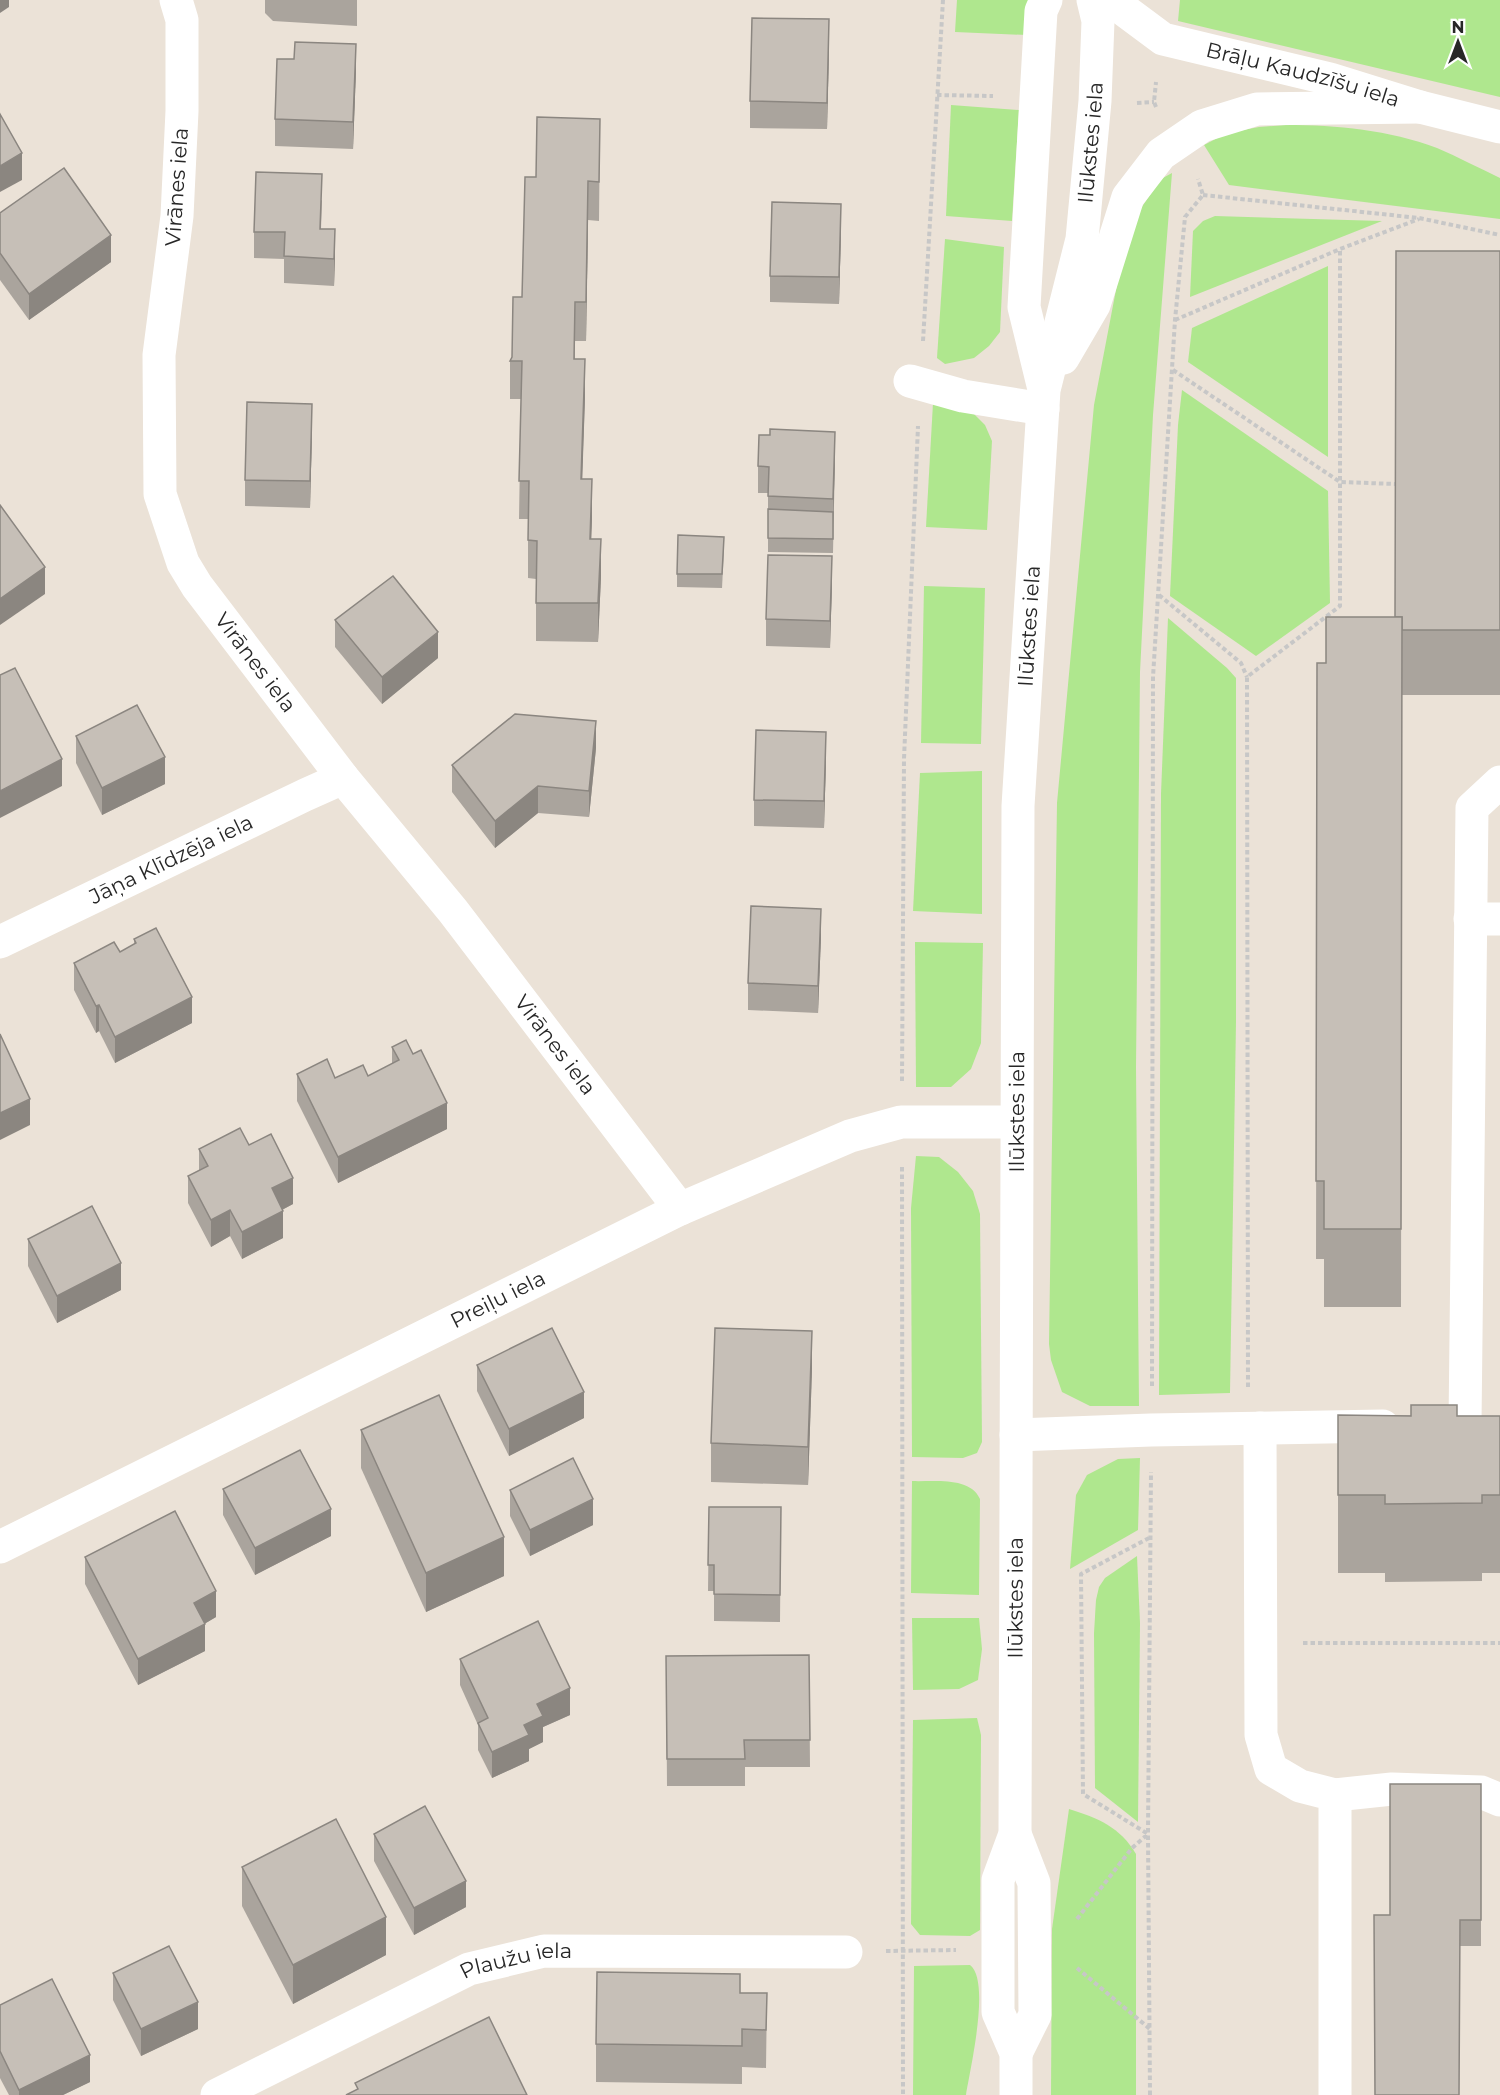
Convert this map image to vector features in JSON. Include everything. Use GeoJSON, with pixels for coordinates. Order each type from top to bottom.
{"type":"FeatureCollection","features":[{"type":"Feature","properties":{"kind":"street","name":"Virānes iela"},"geometry":{"type":"LineString","coordinates":[[176,0],[182,20],[182,111],[177,216],[159,355],[160,494],[183,563],[197,586],[344,778],[453,911],[680,1209]]}},
{"type":"Feature","properties":{"kind":"street","name":"Ilūkstes iela"},"geometry":{"type":"LineString","coordinates":[[1043,399],[1024,307],[1041,11],[1046,0]]}},
{"type":"Feature","properties":{"kind":"street","name":"Ilūkstes iela"},"geometry":{"type":"LineString","coordinates":[[1016,2095],[1016,2053],[998,2012],[998,1880],[1015,1834],[1018,806],[1043,399],[1082,239],[1095,102],[1098,21],[1094,0]]}},
{"type":"Feature","properties":{"kind":"street","name":"Brāļu Kaudzīšu iela"},"geometry":{"type":"LineString","coordinates":[[1119,0],[1124,10],[1163,39],[1330,79],[1420,107],[1500,127]]}},
{"type":"Feature","properties":{"kind":"street"},"geometry":{"type":"LineString","coordinates":[[915,382],[963,396],[1043,399],[1094,305],[1128,197],[1161,154],[1202,126],[1257,109],[1420,107]]}},
{"type":"Feature","properties":{"kind":"street","name":"Jāņa Klīdzēja iela"},"geometry":{"type":"LineString","coordinates":[[0,942],[344,778]]}},
{"type":"Feature","properties":{"kind":"street"},"geometry":{"type":"LineString","coordinates":[[1465,1424],[1485,919],[1472,808],[1500,782]]}},
{"type":"Feature","properties":{"kind":"street","name":"Preiļu iela"},"geometry":{"type":"LineString","coordinates":[[0,1547],[680,1209],[850,1136],[901,1122],[1016,1122]]}},
{"type":"Feature","properties":{"kind":"street"},"geometry":{"type":"LineString","coordinates":[[1016,1436],[1151,1430],[1500,1423]]}},
{"type":"Feature","properties":{"kind":"street"},"geometry":{"type":"LineString","coordinates":[[1260,1428],[1261,1735],[1271,1769],[1300,1786],[1335,1795],[1392,1789],[1480,1792],[1500,1800]]}},
{"type":"Feature","properties":{"kind":"street"},"geometry":{"type":"LineString","coordinates":[[1335,1795],[1335,2095]]}},
{"type":"Feature","properties":{"kind":"street","name":"Ilūkstes iela"},"geometry":{"type":"LineString","coordinates":[[1015,1834],[1034,1883],[1044,1949],[1035,2015],[1016,2053]]}},
{"type":"Feature","properties":{"kind":"street","name":"Plaužu iela"},"geometry":{"type":"LineString","coordinates":[[217,2095],[469,1969],[544,1951],[846,1952]]}},
{"type":"Feature","properties":{"kind":"path"},"geometry":{"type":"LineString","coordinates":[[903,2095],[903,1213],[901,1122],[904,759],[915,382],[943,0]]}},
{"type":"Feature","properties":{"kind":"path"},"geometry":{"type":"LineString","coordinates":[[1157,80],[1154,102],[1159,111]]}},
{"type":"Feature","properties":{"kind":"path"},"geometry":{"type":"LineString","coordinates":[[937,95],[995,96]]}},
{"type":"Feature","properties":{"kind":"path"},"geometry":{"type":"LineString","coordinates":[[1197,177],[1203,195]]}},
{"type":"Feature","properties":{"kind":"path"},"geometry":{"type":"LineString","coordinates":[[1203,195],[1419,218],[1500,235]]}},
{"type":"Feature","properties":{"kind":"path"},"geometry":{"type":"LineString","coordinates":[[1150,2095],[1148,1834],[1151,1538],[1152,689],[1175,320],[1185,217],[1203,195]]}},
{"type":"Feature","properties":{"kind":"path"},"geometry":{"type":"LineString","coordinates":[[1175,320],[1340,249],[1419,218]]}},
{"type":"Feature","properties":{"kind":"path"},"geometry":{"type":"LineString","coordinates":[[1247,677],[1340,606],[1340,249]]}},
{"type":"Feature","properties":{"kind":"path"},"geometry":{"type":"LineString","coordinates":[[1172,370],[1340,482],[1395,484]]}},
{"type":"Feature","properties":{"kind":"path"},"geometry":{"type":"LineString","coordinates":[[1159,595],[1241,663],[1247,677],[1248,1397],[1260,1428]]}},
{"type":"Feature","properties":{"kind":"path"},"geometry":{"type":"LineString","coordinates":[[1148,1834],[1083,1794],[1081,1574],[1151,1538]]}},
{"type":"Feature","properties":{"kind":"path"},"geometry":{"type":"LineString","coordinates":[[1261,1644],[1500,1643]]}},
{"type":"Feature","properties":{"kind":"path"},"geometry":{"type":"LineString","coordinates":[[1148,1834],[1132,1848],[1044,1949],[1150,2030]]}},
{"type":"Feature","properties":{"kind":"path"},"geometry":{"type":"LineString","coordinates":[[846,1952],[998,1950]]}},
{"type":"Feature","properties":{"kind":"green space"},"geometry":{"type":"Polygon","coordinates":[[[957,0],[1028,0],[1027,35],[955,32],[957,0]]]}},
{"type":"Feature","properties":{"kind":"green space"},"geometry":{"type":"Polygon","coordinates":[[[1180,0],[1500,0],[1500,97],[1178,21],[1180,0]]]}},
{"type":"Feature","properties":{"kind":"green space"},"geometry":{"type":"Polygon","coordinates":[[[951,105],[1019,110],[1012,221],[946,216],[951,105]]]}},
{"type":"Feature","properties":{"kind":"green space"},"geometry":{"type":"Polygon","coordinates":[[[1286,125],[1363,130],[1400,137],[1437,148],[1500,178],[1500,219],[1229,185],[1204,145],[1227,133],[1286,125]]]}},
{"type":"Feature","properties":{"kind":"green space"},"geometry":{"type":"Polygon","coordinates":[[[1172,173],[1153,415],[1140,672],[1136,1067],[1139,1406],[1090,1406],[1062,1392],[1051,1360],[1049,1344],[1057,803],[1094,405],[1128,227],[1161,179],[1172,173]]]}},
{"type":"Feature","properties":{"kind":"green space"},"geometry":{"type":"Polygon","coordinates":[[[1215,216],[1382,221],[1190,297],[1193,231],[1203,221],[1215,216]]]}},
{"type":"Feature","properties":{"kind":"green space"},"geometry":{"type":"Polygon","coordinates":[[[945,239],[1004,247],[1000,332],[989,346],[974,358],[945,364],[937,358],[945,239]]]}},
{"type":"Feature","properties":{"kind":"green space"},"geometry":{"type":"Polygon","coordinates":[[[1328,266],[1328,457],[1188,362],[1192,328],[1328,266]]]}},
{"type":"Feature","properties":{"kind":"green space"},"geometry":{"type":"Polygon","coordinates":[[[1182,390],[1328,491],[1330,603],[1256,656],[1170,596],[1178,425],[1182,390]]]}},
{"type":"Feature","properties":{"kind":"green space"},"geometry":{"type":"Polygon","coordinates":[[[933,403],[971,411],[985,425],[992,441],[987,530],[926,527],[933,403]]]}},
{"type":"Feature","properties":{"kind":"green space"},"geometry":{"type":"Polygon","coordinates":[[[924,586],[985,588],[981,744],[921,743],[924,586]]]}},
{"type":"Feature","properties":{"kind":"green space"},"geometry":{"type":"Polygon","coordinates":[[[1168,618],[1236,678],[1236,1022],[1230,1393],[1159,1395],[1161,794],[1168,618]]]}},
{"type":"Feature","properties":{"kind":"green space"},"geometry":{"type":"Polygon","coordinates":[[[982,771],[982,914],[913,911],[920,773],[982,771]]]}},
{"type":"Feature","properties":{"kind":"green space"},"geometry":{"type":"Polygon","coordinates":[[[915,942],[983,943],[981,1043],[971,1069],[951,1087],[916,1087],[915,942]]]}},
{"type":"Feature","properties":{"kind":"green space"},"geometry":{"type":"Polygon","coordinates":[[[916,1156],[939,1157],[958,1172],[973,1191],[980,1214],[982,1442],[977,1453],[963,1458],[912,1457],[911,1208],[916,1156]]]}},
{"type":"Feature","properties":{"kind":"green space"},"geometry":{"type":"Polygon","coordinates":[[[1140,1458],[1138,1530],[1070,1569],[1076,1495],[1087,1475],[1118,1459],[1140,1458]]]}},
{"type":"Feature","properties":{"kind":"green space"},"geometry":{"type":"Polygon","coordinates":[[[912,1481],[960,1483],[975,1492],[980,1499],[979,1595],[911,1593],[912,1481]]]}},
{"type":"Feature","properties":{"kind":"green space"},"geometry":{"type":"Polygon","coordinates":[[[1137,1556],[1140,1623],[1138,1822],[1095,1788],[1094,1633],[1099,1587],[1105,1578],[1137,1556]]]}},
{"type":"Feature","properties":{"kind":"green space"},"geometry":{"type":"Polygon","coordinates":[[[912,1618],[979,1618],[982,1649],[978,1680],[959,1689],[913,1690],[912,1618]]]}},
{"type":"Feature","properties":{"kind":"green space"},"geometry":{"type":"Polygon","coordinates":[[[977,1718],[981,1735],[980,1930],[970,1936],[920,1935],[911,1924],[913,1720],[977,1718]]]}},
{"type":"Feature","properties":{"kind":"green space"},"geometry":{"type":"Polygon","coordinates":[[[1069,1809],[1089,1816],[1115,1830],[1136,1854],[1136,2095],[1051,2095],[1052,1929],[1069,1809]]]}},
{"type":"Feature","properties":{"kind":"green space"},"geometry":{"type":"Polygon","coordinates":[[[970,1965],[976,1974],[979,2006],[975,2047],[966,2095],[913,2095],[914,1966],[970,1965]]]}},
{"type":"Feature","properties":{"kind":"building"},"geometry":{"type":"Polygon","coordinates":[[[752,18],[829,19],[827,103],[750,101],[752,18]]]}},
{"type":"Feature","properties":{"kind":"building"},"geometry":{"type":"Polygon","coordinates":[[[295,42],[356,44],[353,122],[275,119],[277,59],[294,59],[295,42]]]}},
{"type":"Feature","properties":{"kind":"building"},"geometry":{"type":"Polygon","coordinates":[[[0,114],[22,153],[0,166],[0,114]]]}},
{"type":"Feature","properties":{"kind":"building"},"geometry":{"type":"Polygon","coordinates":[[[537,117],[600,119],[599,182],[588,181],[586,302],[575,302],[574,359],[585,359],[581,479],[592,479],[590,539],[601,539],[598,603],[536,603],[537,541],[528,540],[529,481],[519,481],[522,361],[510,361],[512,357],[513,297],[522,297],[525,177],[536,177],[537,117]]]}},
{"type":"Feature","properties":{"kind":"building"},"geometry":{"type":"Polygon","coordinates":[[[64,168],[111,235],[29,294],[0,253],[0,213],[64,168]]]}},
{"type":"Feature","properties":{"kind":"building"},"geometry":{"type":"Polygon","coordinates":[[[256,172],[322,174],[320,229],[335,229],[334,259],[284,256],[285,232],[254,232],[256,172]]]}},
{"type":"Feature","properties":{"kind":"building"},"geometry":{"type":"Polygon","coordinates":[[[772,202],[841,204],[839,277],[770,276],[772,202]]]}},
{"type":"Feature","properties":{"kind":"building"},"geometry":{"type":"Polygon","coordinates":[[[1396,251],[1500,251],[1500,630],[1402,630],[1402,617],[1395,617],[1396,251]]]}},
{"type":"Feature","properties":{"kind":"building"},"geometry":{"type":"Polygon","coordinates":[[[247,402],[312,404],[310,481],[245,480],[247,402]]]}},
{"type":"Feature","properties":{"kind":"building"},"geometry":{"type":"Polygon","coordinates":[[[770,429],[835,432],[833,499],[768,496],[769,467],[758,466],[759,435],[770,435],[770,429]]]}},
{"type":"Feature","properties":{"kind":"building"},"geometry":{"type":"Polygon","coordinates":[[[0,505],[45,567],[0,599],[0,505]]]}},
{"type":"Feature","properties":{"kind":"building"},"geometry":{"type":"Polygon","coordinates":[[[768,509],[833,512],[833,539],[768,538],[768,509]]]}},
{"type":"Feature","properties":{"kind":"building"},"geometry":{"type":"Polygon","coordinates":[[[678,535],[724,537],[722,574],[677,574],[678,535]]]}},
{"type":"Feature","properties":{"kind":"building"},"geometry":{"type":"Polygon","coordinates":[[[768,555],[832,556],[830,621],[766,619],[768,555]]]}},
{"type":"Feature","properties":{"kind":"building"},"geometry":{"type":"Polygon","coordinates":[[[393,576],[438,632],[382,677],[335,620],[393,576]]]}},
{"type":"Feature","properties":{"kind":"building"},"geometry":{"type":"Polygon","coordinates":[[[1326,617],[1402,617],[1401,1229],[1324,1229],[1324,1181],[1316,1181],[1317,663],[1326,663],[1326,617]]]}},
{"type":"Feature","properties":{"kind":"building"},"geometry":{"type":"Polygon","coordinates":[[[15,668],[62,759],[0,791],[0,675],[15,668]]]}},
{"type":"Feature","properties":{"kind":"building"},"geometry":{"type":"Polygon","coordinates":[[[137,705],[165,757],[102,788],[76,736],[137,705]]]}},
{"type":"Feature","properties":{"kind":"building"},"geometry":{"type":"Polygon","coordinates":[[[515,714],[596,721],[589,791],[538,786],[495,821],[452,765],[515,714]]]}},
{"type":"Feature","properties":{"kind":"building"},"geometry":{"type":"Polygon","coordinates":[[[756,730],[826,732],[824,801],[754,800],[756,730]]]}},
{"type":"Feature","properties":{"kind":"building"},"geometry":{"type":"Polygon","coordinates":[[[751,906],[821,909],[818,986],[748,983],[751,906]]]}},
{"type":"Feature","properties":{"kind":"building"},"geometry":{"type":"Polygon","coordinates":[[[156,928],[192,997],[115,1037],[74,963],[114,942],[120,952],[136,943],[134,939],[156,928]]]}},
{"type":"Feature","properties":{"kind":"building"},"geometry":{"type":"Polygon","coordinates":[[[0,1034],[30,1099],[0,1113],[0,1034]]]}},
{"type":"Feature","properties":{"kind":"building"},"geometry":{"type":"Polygon","coordinates":[[[406,1040],[413,1054],[421,1050],[447,1103],[338,1157],[297,1074],[327,1059],[335,1078],[363,1065],[368,1076],[399,1060],[392,1047],[406,1040]]]}},
{"type":"Feature","properties":{"kind":"building"},"geometry":{"type":"Polygon","coordinates":[[[240,1128],[249,1145],[271,1134],[293,1178],[272,1188],[283,1211],[242,1232],[230,1210],[211,1220],[188,1176],[208,1166],[199,1149],[240,1128]]]}},
{"type":"Feature","properties":{"kind":"building"},"geometry":{"type":"Polygon","coordinates":[[[92,1206],[121,1263],[57,1296],[28,1239],[92,1206]]]}},
{"type":"Feature","properties":{"kind":"building"},"geometry":{"type":"Polygon","coordinates":[[[552,1328],[584,1392],[509,1429],[477,1365],[552,1328]]]}},
{"type":"Feature","properties":{"kind":"building"},"geometry":{"type":"Polygon","coordinates":[[[715,1328],[812,1331],[808,1447],[711,1443],[715,1328]]]}},
{"type":"Feature","properties":{"kind":"building"},"geometry":{"type":"Polygon","coordinates":[[[439,1395],[504,1537],[426,1573],[361,1430],[439,1395]]]}},
{"type":"Feature","properties":{"kind":"building"},"geometry":{"type":"Polygon","coordinates":[[[1411,1405],[1457,1405],[1457,1416],[1500,1416],[1500,1495],[1482,1495],[1482,1503],[1385,1504],[1385,1495],[1338,1495],[1338,1415],[1411,1416],[1411,1405]]]}},
{"type":"Feature","properties":{"kind":"building"},"geometry":{"type":"Polygon","coordinates":[[[300,1450],[331,1509],[255,1548],[223,1489],[300,1450]]]}},
{"type":"Feature","properties":{"kind":"building"},"geometry":{"type":"Polygon","coordinates":[[[573,1458],[593,1499],[530,1530],[510,1490],[573,1458]]]}},
{"type":"Feature","properties":{"kind":"building"},"geometry":{"type":"Polygon","coordinates":[[[709,1507],[781,1507],[780,1595],[714,1594],[714,1565],[708,1565],[709,1507]]]}},
{"type":"Feature","properties":{"kind":"building"},"geometry":{"type":"Polygon","coordinates":[[[175,1511],[216,1591],[194,1603],[205,1624],[138,1659],[85,1557],[175,1511]]]}},
{"type":"Feature","properties":{"kind":"building"},"geometry":{"type":"Polygon","coordinates":[[[538,1621],[570,1688],[537,1704],[543,1716],[524,1725],[529,1735],[492,1752],[478,1723],[488,1718],[460,1659],[538,1621]]]}},
{"type":"Feature","properties":{"kind":"building"},"geometry":{"type":"Polygon","coordinates":[[[809,1655],[810,1740],[744,1740],[745,1759],[667,1759],[666,1656],[809,1655]]]}},
{"type":"Feature","properties":{"kind":"building"},"geometry":{"type":"Polygon","coordinates":[[[1390,1784],[1481,1784],[1481,1920],[1460,1920],[1459,2095],[1375,2095],[1374,1915],[1390,1915],[1390,1784]]]}},
{"type":"Feature","properties":{"kind":"building"},"geometry":{"type":"Polygon","coordinates":[[[425,1806],[466,1881],[414,1908],[374,1834],[425,1806]]]}},
{"type":"Feature","properties":{"kind":"building"},"geometry":{"type":"Polygon","coordinates":[[[336,1819],[386,1917],[293,1965],[242,1867],[336,1819]]]}},
{"type":"Feature","properties":{"kind":"building"},"geometry":{"type":"Polygon","coordinates":[[[169,1946],[198,2002],[141,2029],[113,1973],[169,1946]]]}},
{"type":"Feature","properties":{"kind":"building"},"geometry":{"type":"Polygon","coordinates":[[[597,1972],[740,1974],[740,1993],[767,1993],[766,2030],[742,2029],[742,2046],[596,2044],[597,1972]]]}},
{"type":"Feature","properties":{"kind":"building"},"geometry":{"type":"Polygon","coordinates":[[[52,1979],[90,2055],[19,2090],[0,2051],[0,2005],[52,1979]]]}},
{"type":"Feature","properties":{"kind":"building"},"geometry":{"type":"Polygon","coordinates":[[[489,2017],[527,2095],[346,2095],[358,2089],[355,2083],[489,2017]]]}}]}
